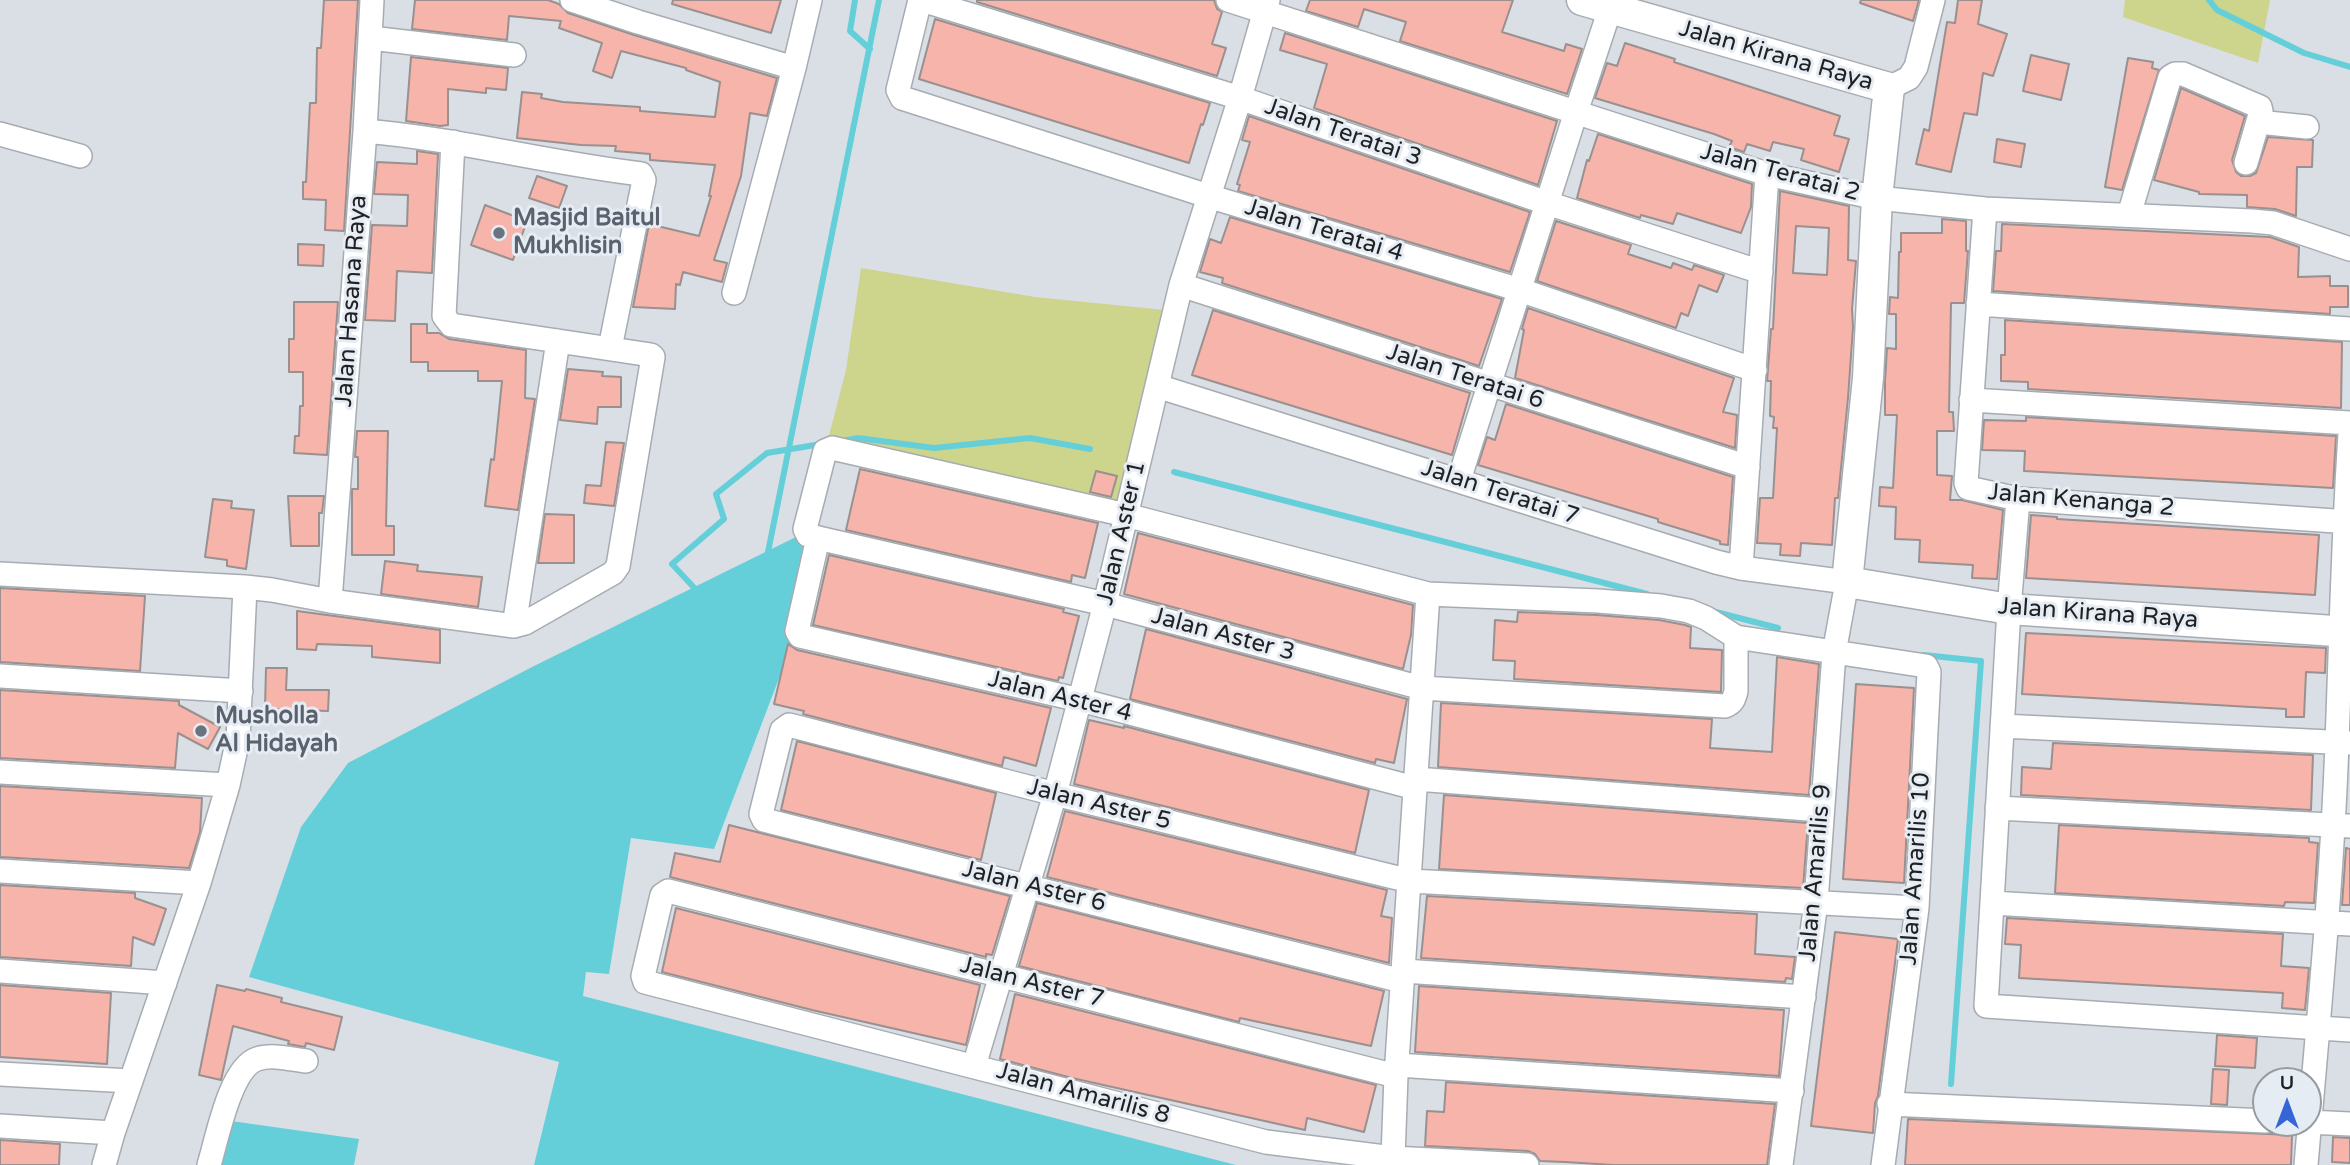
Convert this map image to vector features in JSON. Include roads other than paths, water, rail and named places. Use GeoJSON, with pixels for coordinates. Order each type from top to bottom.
{"type":"FeatureCollection","features":[{"type":"Feature","properties":{"kind":"street","name":"Jalan Hasana Raya"},"geometry":{"type":"LineString","coordinates":[[330,601],[365,131],[372,0]]}},
{"type":"Feature","properties":{"kind":"street"},"geometry":{"type":"LineString","coordinates":[[572,0],[626,19],[794,68]]}},
{"type":"Feature","properties":{"kind":"street"},"geometry":{"type":"LineString","coordinates":[[734,293],[810,0]]}},
{"type":"Feature","properties":{"kind":"street","name":"Jalan Teratai 4"},"geometry":{"type":"LineString","coordinates":[[921,0],[898,90],[902,98],[1208,196],[1520,290],[1755,370]]}},
{"type":"Feature","properties":{"kind":"street","name":"Jalan Teratai 3"},"geometry":{"type":"LineString","coordinates":[[921,0],[1240,98],[1761,272]]}},
{"type":"Feature","properties":{"kind":"street","name":"Jalan Teratai 2"},"geometry":{"type":"LineString","coordinates":[[1228,0],[1266,6],[1767,174],[1877,198],[1985,209],[2273,223],[2350,249]]}},
{"type":"Feature","properties":{"kind":"street","name":"Jalan Kirana Raya"},"geometry":{"type":"LineString","coordinates":[[1582,0],[1612,5],[1889,88]]}},
{"type":"Feature","properties":{"kind":"street"},"geometry":{"type":"LineString","coordinates":[[1847,582],[1868,378],[1877,198],[1889,88],[1909,78],[1916,67],[1933,0]]}},
{"type":"Feature","properties":{"kind":"street"},"geometry":{"type":"LineString","coordinates":[[1460,480],[1612,5]]}},
{"type":"Feature","properties":{"kind":"street","name":"Jalan Aster 1"},"geometry":{"type":"LineString","coordinates":[[974,1066],[1055,794],[1080,700],[1181,285],[1266,6]]}},
{"type":"Feature","properties":{"kind":"street"},"geometry":{"type":"LineString","coordinates":[[371,38],[514,55]]}},
{"type":"Feature","properties":{"kind":"street"},"geometry":{"type":"LineString","coordinates":[[2129,215],[2170,77],[2173,75],[2183,74],[2256,104],[2261,111],[2246,163]]}},
{"type":"Feature","properties":{"kind":"street"},"geometry":{"type":"LineString","coordinates":[[2258,122],[2307,127]]}},
{"type":"Feature","properties":{"kind":"street"},"geometry":{"type":"LineString","coordinates":[[365,131],[408,134],[604,170],[640,174],[644,177],[610,348]]}},
{"type":"Feature","properties":{"kind":"street"},"geometry":{"type":"LineString","coordinates":[[0,134],[80,156]]}},
{"type":"Feature","properties":{"kind":"street"},"geometry":{"type":"LineString","coordinates":[[0,574],[245,587],[514,626],[525,623],[603,580],[618,566],[654,362],[651,355],[451,325],[446,320],[444,316],[453,142]]}},
{"type":"Feature","properties":{"kind":"street"},"geometry":{"type":"LineString","coordinates":[[1741,568],[1767,174]]}},
{"type":"Feature","properties":{"kind":"street","name":"Jalan Kenanga 2"},"geometry":{"type":"LineString","coordinates":[[1985,209],[1971,400],[1966,483],[1968,488],[2018,499],[2347,521]]}},
{"type":"Feature","properties":{"kind":"street","name":"Jalan Teratai 6"},"geometry":{"type":"LineString","coordinates":[[1181,285],[1748,467]]}},
{"type":"Feature","properties":{"kind":"street"},"geometry":{"type":"LineString","coordinates":[[1978,304],[2350,329]]}},
{"type":"Feature","properties":{"kind":"street"},"geometry":{"type":"LineString","coordinates":[[514,626],[558,341]]}},
{"type":"Feature","properties":{"kind":"street","name":"Jalan Teratai 7"},"geometry":{"type":"LineString","coordinates":[[1157,386],[1741,568],[1847,582]]}},
{"type":"Feature","properties":{"kind":"street"},"geometry":{"type":"LineString","coordinates":[[1971,400],[2350,423]]}},
{"type":"Feature","properties":{"kind":"street"},"geometry":{"type":"LineString","coordinates":[[2314,1067],[2326,922],[2341,825],[2350,434]]}},
{"type":"Feature","properties":{"kind":"street"},"geometry":{"type":"LineString","coordinates":[[818,538],[808,535],[805,529],[825,451],[832,447],[1126,515],[1428,594],[1661,606],[1689,611],[1706,618],[1736,637],[1834,653]]}},
{"type":"Feature","properties":{"kind":"street"},"geometry":{"type":"LineString","coordinates":[[2018,499],[1986,1006],[2350,1030]]}},
{"type":"Feature","properties":{"kind":"street","name":"Jalan Aster 3"},"geometry":{"type":"LineString","coordinates":[[818,538],[1105,604],[1422,688],[1725,706],[1731,704],[1736,691],[1736,637]]}},
{"type":"Feature","properties":{"kind":"street","name":"Jalan Aster 4"},"geometry":{"type":"LineString","coordinates":[[818,538],[797,631],[800,636],[1080,700],[1416,784],[1821,810]]}},
{"type":"Feature","properties":{"kind":"street","name":"Jalan Kirana Raya"},"geometry":{"type":"LineString","coordinates":[[1847,582],[2009,610],[2344,632]]}},
{"type":"Feature","properties":{"kind":"street","name":"Jalan Amarilis 9"},"geometry":{"type":"LineString","coordinates":[[1781,1165],[1816,902],[1834,653],[1847,582]]}},
{"type":"Feature","properties":{"kind":"street"},"geometry":{"type":"LineString","coordinates":[[104,1165],[199,883],[228,785],[238,739],[245,587]]}},
{"type":"Feature","properties":{"kind":"street"},"geometry":{"type":"LineString","coordinates":[[1393,1158],[1396,1070],[1428,594]]}},
{"type":"Feature","properties":{"kind":"street","name":"Jalan Amarilis 10"},"geometry":{"type":"LineString","coordinates":[[1834,653],[1928,667],[1917,908],[1883,1165]]}},
{"type":"Feature","properties":{"kind":"street"},"geometry":{"type":"LineString","coordinates":[[0,676],[241,691]]}},
{"type":"Feature","properties":{"kind":"street","name":"Jalan Aster 5"},"geometry":{"type":"LineString","coordinates":[[789,725],[1055,794],[1410,881],[1917,908]]}},
{"type":"Feature","properties":{"kind":"street","name":"Jalan Aster 6"},"geometry":{"type":"LineString","coordinates":[[789,725],[782,730],[761,814],[764,820],[1403,976],[1804,997]]}},
{"type":"Feature","properties":{"kind":"street"},"geometry":{"type":"LineString","coordinates":[[2002,726],[2343,742]]}},
{"type":"Feature","properties":{"kind":"street"},"geometry":{"type":"LineString","coordinates":[[0,772],[228,785]]}},
{"type":"Feature","properties":{"kind":"street"},"geometry":{"type":"LineString","coordinates":[[1997,808],[2341,825]]}},
{"type":"Feature","properties":{"kind":"street"},"geometry":{"type":"LineString","coordinates":[[0,871],[199,883]]}},
{"type":"Feature","properties":{"kind":"street","name":"Jalan Aster 7"},"geometry":{"type":"LineString","coordinates":[[645,982],[643,976],[662,895],[668,891],[1396,1070],[1792,1091]]}},
{"type":"Feature","properties":{"kind":"street"},"geometry":{"type":"LineString","coordinates":[[1992,903],[2350,924]]}},
{"type":"Feature","properties":{"kind":"street"},"geometry":{"type":"LineString","coordinates":[[0,971],[165,983]]}},
{"type":"Feature","properties":{"kind":"street","name":"Jalan Amarilis 8"},"geometry":{"type":"LineString","coordinates":[[645,982],[1266,1142],[1393,1158],[1527,1165]]}},
{"type":"Feature","properties":{"kind":"street"},"geometry":{"type":"LineString","coordinates":[[209,1165],[234,1084],[242,1069],[254,1059],[270,1056],[306,1061]]}},
{"type":"Feature","properties":{"kind":"street"},"geometry":{"type":"LineString","coordinates":[[0,1074],[131,1081]]}},
{"type":"Feature","properties":{"kind":"street"},"geometry":{"type":"LineString","coordinates":[[1889,1104],[2252,1120]]}},
{"type":"Feature","properties":{"kind":"street"},"geometry":{"type":"LineString","coordinates":[[2322,1123],[2350,1124]]}},
{"type":"Feature","properties":{"kind":"street"},"geometry":{"type":"LineString","coordinates":[[0,1126],[113,1133]]}},
{"type":"Feature","properties":{"kind":"street"},"geometry":{"type":"LineString","coordinates":[[2306,1165],[2308,1137]]}},
{"type":"Feature","properties":{"kind":"water"},"geometry":{"type":"Polygon","coordinates":[[[806,532],[808,535],[797,631],[714,849],[631,838],[609,974],[586,972],[583,996],[1236,1165],[534,1165],[559,1062],[249,977],[301,827],[348,763],[532,667],[806,532]]]}},
{"type":"Feature","properties":{"kind":"water"},"geometry":{"type":"Polygon","coordinates":[[[231,1121],[359,1139],[354,1165],[222,1165],[231,1121]]]}},
{"type":"Feature","properties":{"kind":"waterway"},"geometry":{"type":"LineString","coordinates":[[855,0],[850,31],[870,49]]}},
{"type":"Feature","properties":{"kind":"waterway"},"geometry":{"type":"LineString","coordinates":[[767,557],[879,0]]}},
{"type":"Feature","properties":{"kind":"waterway"},"geometry":{"type":"LineString","coordinates":[[2209,0],[2217,10],[2304,53],[2350,67]]}},
{"type":"Feature","properties":{"kind":"waterway"},"geometry":{"type":"LineString","coordinates":[[842,441],[858,438],[934,448],[1030,438],[1090,449]]}},
{"type":"Feature","properties":{"kind":"waterway"},"geometry":{"type":"LineString","coordinates":[[699,593],[672,564],[724,519],[716,494],[767,453],[821,444]]}},
{"type":"Feature","properties":{"kind":"waterway"},"geometry":{"type":"LineString","coordinates":[[1174,472],[1647,594]]}},
{"type":"Feature","properties":{"kind":"waterway"},"geometry":{"type":"LineString","coordinates":[[1712,611],[1778,628]]}},
{"type":"Feature","properties":{"kind":"waterway"},"geometry":{"type":"LineString","coordinates":[[1924,655],[1981,661],[1951,1084]]}},
{"type":"Feature","properties":{"kind":"place","name":"Masjid Baitul Mukhlisin"},"geometry":{"type":"Point","coordinates":[499,233]}},
{"type":"Feature","properties":{"kind":"place","name":"Musholla Al Hidayah"},"geometry":{"type":"Point","coordinates":[201,731]}}]}
